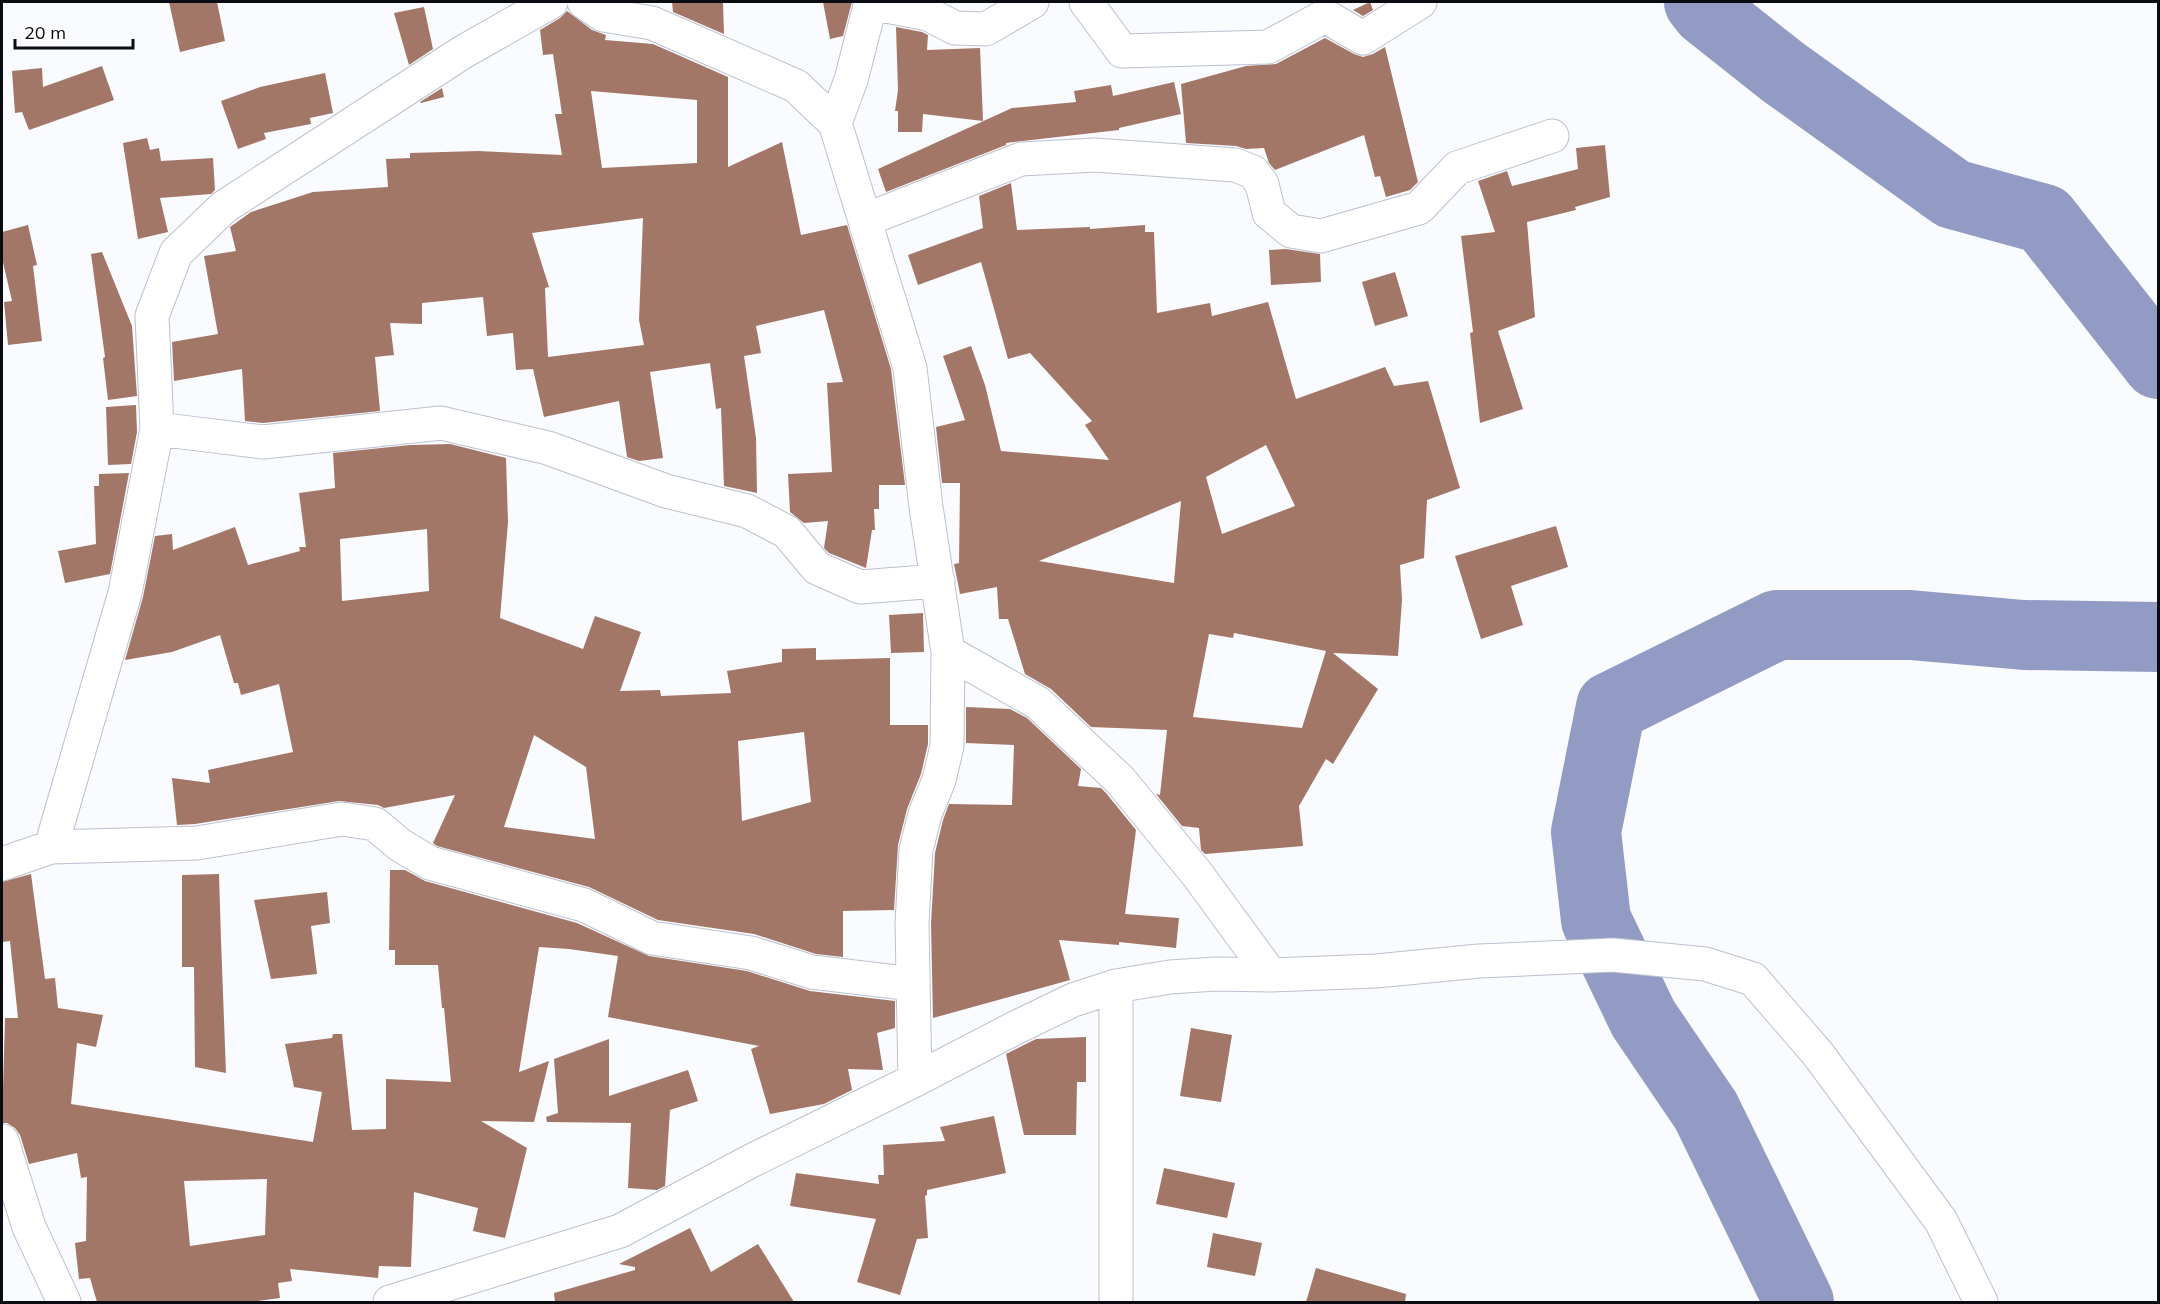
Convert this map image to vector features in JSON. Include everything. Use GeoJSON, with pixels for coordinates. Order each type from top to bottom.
{"type":"FeatureCollection","features":[{"type":"Feature","properties":{"kind":"street"},"geometry":{"type":"LineString","coordinates":[[51,847],[124,593],[157,429],[152,316],[176,253],[224,207],[463,52],[551,2]]}},
{"type":"Feature","properties":{"kind":"street"},"geometry":{"type":"LineString","coordinates":[[584,2],[603,15],[652,23],[796,86],[835,123],[866,220],[910,368],[926,507],[948,652],[947,746],[939,780],[925,814],[916,850],[912,924],[915,1080]]}},
{"type":"Feature","properties":{"kind":"street"},"geometry":{"type":"LineString","coordinates":[[835,123],[851,80],[871,2],[928,14],[955,28],[986,29],[1032,2]]}},
{"type":"Feature","properties":{"kind":"street"},"geometry":{"type":"LineString","coordinates":[[1086,2],[1122,51],[1268,47],[1325,16],[1363,38],[1420,2]]}},
{"type":"Feature","properties":{"kind":"street"},"geometry":{"type":"LineString","coordinates":[[866,220],[1021,159],[1095,155],[1235,165],[1252,172],[1263,184],[1269,213],[1291,231],[1321,236],[1419,208],[1457,168],[1552,136]]}},
{"type":"Feature","properties":{"kind":"street"},"geometry":{"type":"LineString","coordinates":[[157,429],[263,442],[441,423],[548,448],[666,491],[747,511],[787,532],[817,568],[860,587],[938,581]]}},
{"type":"Feature","properties":{"kind":"street"},"geometry":{"type":"LineString","coordinates":[[948,652],[1038,703],[1120,780],[1197,874],[1271,975]]}},
{"type":"Feature","properties":{"kind":"street"},"geometry":{"type":"LineString","coordinates":[[2,864],[51,847],[197,843],[342,819],[353,820],[375,824],[400,845],[430,863],[584,905],[652,938],[751,953],[812,972],[913,984]]}},
{"type":"Feature","properties":{"kind":"street"},"geometry":{"type":"LineString","coordinates":[[390,1302],[620,1231],[751,1161],[1073,999],[1116,986],[1170,977],[1216,974],[1271,975],[1376,971],[1479,961],[1613,955],[1705,964],[1753,979],[1818,1054],[1941,1221],[1981,1302]]}},
{"type":"Feature","properties":{"kind":"street"},"geometry":{"type":"LineString","coordinates":[[1116,986],[1116,1302]]}},
{"type":"Feature","properties":{"kind":"street"},"geometry":{"type":"LineString","coordinates":[[2,1141],[29,1227],[64,1302]]}},
{"type":"Feature","properties":{"kind":"building"},"geometry":{"type":"Polygon","coordinates":[[[169,2],[217,2],[225,41],[180,52],[169,2]]]}},
{"type":"Feature","properties":{"kind":"building"},"geometry":{"type":"Polygon","coordinates":[[[672,2],[723,2],[724,34],[673,12],[672,2]]]}},
{"type":"Feature","properties":{"kind":"building"},"geometry":{"type":"Polygon","coordinates":[[[823,2],[852,2],[843,36],[830,39],[823,2]]]}},
{"type":"Feature","properties":{"kind":"building"},"geometry":{"type":"Polygon","coordinates":[[[1370,2],[1373,10],[1363,16],[1353,10],[1370,2]]]}},
{"type":"Feature","properties":{"kind":"building"},"geometry":{"type":"Polygon","coordinates":[[[424,7],[433,49],[409,65],[394,13],[424,7]]]}},
{"type":"Feature","properties":{"kind":"building"},"geometry":{"type":"Polygon","coordinates":[[[567,11],[592,30],[606,35],[605,40],[653,44],[728,77],[728,167],[782,142],[801,235],[847,225],[891,369],[905,485],[879,485],[879,509],[874,509],[875,530],[872,530],[866,568],[829,553],[824,548],[828,521],[804,523],[790,512],[788,474],[832,472],[827,383],[843,382],[824,310],[756,326],[761,353],[744,356],[756,438],[757,493],[724,486],[721,408],[716,409],[710,363],[650,372],[663,458],[639,461],[627,457],[619,401],[544,417],[533,369],[516,370],[513,333],[487,336],[483,297],[422,303],[422,324],[390,323],[394,355],[375,357],[380,411],[263,423],[245,421],[242,369],[174,381],[172,342],[218,334],[204,256],[236,251],[230,227],[251,212],[313,192],[388,187],[386,159],[410,158],[410,153],[478,151],[562,155],[555,114],[562,114],[553,54],[543,55],[540,30],[567,11]],[[591,91],[602,168],[697,163],[697,100],[591,91]],[[643,218],[532,233],[549,287],[545,288],[548,357],[644,345],[639,320],[643,218]]]}},
{"type":"Feature","properties":{"kind":"building"},"geometry":{"type":"Polygon","coordinates":[[[896,27],[928,35],[927,50],[980,48],[983,121],[923,114],[922,132],[898,132],[898,111],[895,111],[898,90],[896,27]]]}},
{"type":"Feature","properties":{"kind":"building"},"geometry":{"type":"Polygon","coordinates":[[[1325,38],[1363,57],[1385,47],[1418,182],[1410,190],[1386,197],[1380,176],[1375,177],[1364,135],[1275,170],[1269,163],[1264,148],[1246,149],[1236,146],[1186,143],[1181,84],[1246,66],[1276,64],[1325,38]]]}},
{"type":"Feature","properties":{"kind":"building"},"geometry":{"type":"Polygon","coordinates":[[[102,66],[114,100],[29,130],[22,112],[15,113],[12,71],[42,68],[43,87],[102,66]]]}},
{"type":"Feature","properties":{"kind":"building"},"geometry":{"type":"Polygon","coordinates":[[[325,73],[333,113],[310,118],[311,124],[264,133],[266,139],[238,149],[221,101],[260,87],[325,73]]]}},
{"type":"Feature","properties":{"kind":"building"},"geometry":{"type":"Polygon","coordinates":[[[1174,82],[1181,114],[1119,128],[1119,130],[1006,143],[1006,145],[886,192],[878,169],[1012,108],[1076,102],[1074,91],[1111,85],[1113,96],[1174,82]]]}},
{"type":"Feature","properties":{"kind":"building"},"geometry":{"type":"Polygon","coordinates":[[[442,88],[444,97],[420,102],[442,88]]]}},
{"type":"Feature","properties":{"kind":"building"},"geometry":{"type":"Polygon","coordinates":[[[147,138],[150,150],[159,148],[161,161],[213,158],[215,190],[211,194],[160,198],[168,232],[138,239],[123,143],[147,138]]]}},
{"type":"Feature","properties":{"kind":"building"},"geometry":{"type":"Polygon","coordinates":[[[1605,145],[1610,197],[1575,207],[1576,210],[1527,222],[1535,317],[1498,331],[1523,409],[1480,423],[1470,333],[1473,332],[1461,236],[1495,232],[1478,181],[1507,171],[1512,186],[1578,169],[1576,148],[1605,145]]]}},
{"type":"Feature","properties":{"kind":"building"},"geometry":{"type":"Polygon","coordinates":[[[1011,183],[1017,230],[1090,227],[1090,229],[1145,225],[1145,232],[1154,232],[1157,313],[1210,303],[1212,316],[1268,302],[1296,399],[1385,367],[1394,386],[1428,381],[1460,488],[1427,500],[1424,558],[1400,565],[1402,600],[1398,656],[1333,653],[1378,689],[1333,764],[1326,759],[1299,806],[1303,846],[1205,854],[1201,850],[1199,828],[1182,826],[1156,794],[1160,795],[1167,730],[1091,727],[1051,689],[1025,674],[1008,619],[999,619],[997,587],[960,594],[954,564],[959,563],[960,483],[942,483],[936,427],[965,420],[943,356],[971,346],[985,385],[1001,451],[1109,460],[1085,425],[1092,421],[1030,353],[1008,359],[981,262],[918,285],[908,255],[983,228],[979,196],[1011,183]],[[1266,445],[1206,477],[1222,534],[1295,506],[1266,445]],[[1181,501],[1039,561],[1174,583],[1181,501]],[[1234,633],[1233,638],[1209,634],[1193,717],[1302,728],[1326,651],[1234,633]]]}},
{"type":"Feature","properties":{"kind":"building"},"geometry":{"type":"Polygon","coordinates":[[[28,225],[37,265],[33,266],[42,341],[8,345],[4,302],[12,301],[2,258],[2,232],[28,225]]]}},
{"type":"Feature","properties":{"kind":"building"},"geometry":{"type":"Polygon","coordinates":[[[1286,249],[1320,254],[1321,282],[1271,285],[1269,250],[1286,249]]]}},
{"type":"Feature","properties":{"kind":"building"},"geometry":{"type":"Polygon","coordinates":[[[102,252],[132,326],[137,396],[108,400],[103,358],[105,357],[91,254],[102,252]]]}},
{"type":"Feature","properties":{"kind":"building"},"geometry":{"type":"Polygon","coordinates":[[[1395,272],[1408,316],[1375,326],[1362,282],[1395,272]]]}},
{"type":"Feature","properties":{"kind":"building"},"geometry":{"type":"Polygon","coordinates":[[[136,405],[137,432],[131,464],[108,465],[106,407],[136,405]]]}},
{"type":"Feature","properties":{"kind":"building"},"geometry":{"type":"Polygon","coordinates":[[[450,444],[506,458],[508,522],[500,618],[583,649],[595,616],[641,632],[620,691],[660,690],[661,696],[731,693],[727,671],[782,662],[782,649],[816,648],[816,660],[890,658],[890,725],[928,725],[928,744],[921,774],[907,809],[898,845],[894,910],[843,911],[843,957],[816,954],[754,934],[658,920],[589,887],[437,846],[433,843],[455,795],[384,808],[378,805],[339,801],[177,825],[172,778],[210,783],[208,770],[293,752],[279,684],[241,695],[238,683],[234,683],[220,635],[172,652],[125,660],[143,597],[155,536],[172,534],[173,550],[235,527],[248,565],[300,551],[299,547],[306,547],[299,493],[335,488],[333,453],[410,445],[450,444]],[[427,529],[340,539],[342,601],[429,591],[427,529]],[[804,732],[738,741],[742,821],[811,802],[804,732]],[[534,735],[504,827],[595,839],[586,767],[534,735]]]}},
{"type":"Feature","properties":{"kind":"building"},"geometry":{"type":"Polygon","coordinates":[[[129,473],[110,574],[65,583],[58,551],[96,544],[94,486],[99,486],[99,474],[129,473]]]}},
{"type":"Feature","properties":{"kind":"building"},"geometry":{"type":"Polygon","coordinates":[[[1556,526],[1568,567],[1511,586],[1523,625],[1481,639],[1455,556],[1556,526]]]}},
{"type":"Feature","properties":{"kind":"building"},"geometry":{"type":"Polygon","coordinates":[[[923,613],[924,652],[891,653],[889,615],[923,613]]]}},
{"type":"Feature","properties":{"kind":"building"},"geometry":{"type":"Polygon","coordinates":[[[966,707],[1010,709],[1027,718],[1081,769],[1078,786],[1101,788],[1106,793],[1136,830],[1125,914],[1179,918],[1176,948],[1119,942],[1119,945],[1059,940],[1070,980],[933,1018],[931,924],[935,853],[943,820],[949,804],[1012,805],[1014,745],[966,743],[966,707]]]}},
{"type":"Feature","properties":{"kind":"building"},"geometry":{"type":"Polygon","coordinates":[[[390,870],[405,870],[425,881],[577,923],[649,956],[747,971],[810,991],[895,1001],[895,1028],[877,1033],[883,1070],[848,1069],[852,1090],[824,1104],[770,1114],[751,1049],[759,1046],[608,1017],[618,956],[539,947],[519,1072],[549,1061],[534,1122],[481,1121],[527,1148],[505,1238],[473,1231],[478,1208],[414,1192],[411,1267],[379,1266],[378,1278],[290,1269],[292,1281],[278,1283],[280,1298],[250,1302],[97,1302],[90,1278],[79,1279],[75,1243],[86,1241],[87,1177],[81,1178],[77,1153],[29,1164],[20,1135],[15,1128],[2,1123],[5,1018],[18,1018],[10,941],[2,942],[2,882],[31,874],[45,979],[55,978],[58,1008],[103,1015],[96,1047],[77,1043],[71,1104],[313,1142],[322,1092],[294,1087],[285,1044],[332,1038],[333,1034],[342,1034],[352,1130],[386,1129],[386,1079],[451,1082],[438,965],[395,965],[395,950],[389,950],[390,870]],[[267,1179],[184,1181],[190,1246],[265,1235],[267,1179]]]}},
{"type":"Feature","properties":{"kind":"building"},"geometry":{"type":"Polygon","coordinates":[[[219,874],[226,1073],[195,1067],[194,967],[182,967],[182,875],[219,874]]]}},
{"type":"Feature","properties":{"kind":"building"},"geometry":{"type":"Polygon","coordinates":[[[327,892],[330,923],[311,926],[317,974],[271,979],[254,900],[327,892]]]}},
{"type":"Feature","properties":{"kind":"building"},"geometry":{"type":"Polygon","coordinates":[[[1191,1028],[1232,1035],[1221,1102],[1180,1096],[1191,1028]]]}},
{"type":"Feature","properties":{"kind":"building"},"geometry":{"type":"Polygon","coordinates":[[[1086,1037],[1086,1082],[1077,1082],[1076,1135],[1024,1135],[1006,1054],[1036,1039],[1086,1037]]]}},
{"type":"Feature","properties":{"kind":"building"},"geometry":{"type":"Polygon","coordinates":[[[609,1039],[609,1096],[688,1070],[698,1101],[670,1110],[665,1186],[657,1190],[628,1188],[631,1123],[547,1122],[546,1117],[558,1113],[554,1059],[609,1039]]]}},
{"type":"Feature","properties":{"kind":"building"},"geometry":{"type":"Polygon","coordinates":[[[994,1116],[1006,1173],[927,1190],[925,1196],[928,1238],[917,1239],[900,1295],[857,1282],[876,1219],[790,1206],[796,1173],[879,1184],[878,1175],[884,1175],[883,1145],[945,1141],[940,1127],[994,1116]]]}},
{"type":"Feature","properties":{"kind":"building"},"geometry":{"type":"Polygon","coordinates":[[[1164,1168],[1235,1183],[1227,1218],[1156,1204],[1164,1168]]]}},
{"type":"Feature","properties":{"kind":"building"},"geometry":{"type":"Polygon","coordinates":[[[690,1228],[711,1272],[758,1244],[794,1302],[555,1302],[554,1293],[635,1270],[635,1267],[619,1264],[690,1228]]]}},
{"type":"Feature","properties":{"kind":"building"},"geometry":{"type":"Polygon","coordinates":[[[1213,1233],[1262,1243],[1255,1276],[1207,1267],[1213,1233]]]}},
{"type":"Feature","properties":{"kind":"building"},"geometry":{"type":"Polygon","coordinates":[[[1316,1268],[1406,1294],[1405,1302],[1306,1302],[1316,1268]]]}},
{"type":"Feature","properties":{"kind":"waterway"},"geometry":{"type":"LineString","coordinates":[[1699,2],[1706,11],[1783,72],[1953,194],[2044,219],[2158,364]]}},
{"type":"Feature","properties":{"kind":"waterway"},"geometry":{"type":"LineString","coordinates":[[1799,1302],[1706,1111],[1643,1018],[1596,920],[1586,832],[1611,707],[1777,625],[1910,625],[2024,635],[2158,637]]}}]}
